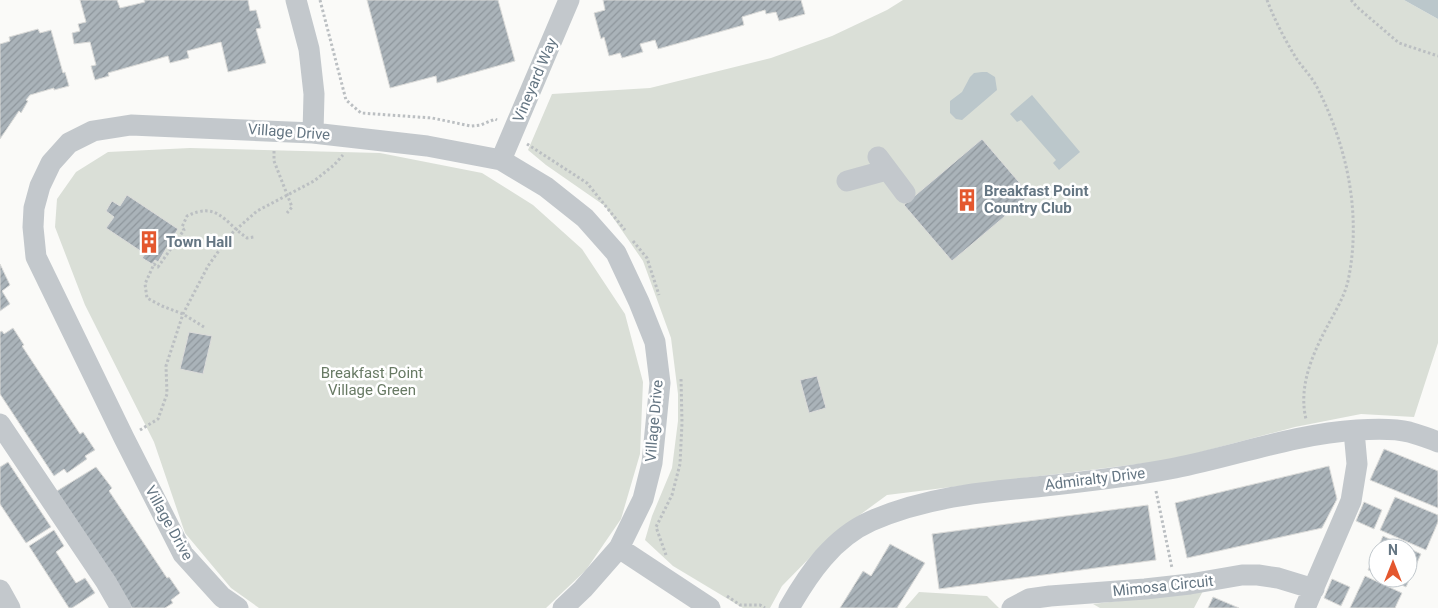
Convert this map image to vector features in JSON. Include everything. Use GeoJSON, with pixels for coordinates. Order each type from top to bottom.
{"type":"FeatureCollection","features":[{"type":"Feature","properties":{"kind":"street"},"geometry":{"type":"LineString","coordinates":[[296,0],[309,49],[314,94],[313,133]]}},
{"type":"Feature","properties":{"kind":"street","name":"Vineyard Way"},"geometry":{"type":"LineString","coordinates":[[501,160],[570,0]]}},
{"type":"Feature","properties":{"kind":"street","name":"Village Drive"},"geometry":{"type":"LineString","coordinates":[[224,604],[183,554],[36,257],[33,227],[34,208],[40,186],[51,163],[69,143],[93,131],[131,125],[274,131],[357,137],[428,146],[501,160],[546,187],[585,218],[616,253],[639,302],[655,342],[660,383],[652,463],[643,499],[619,548],[583,589],[563,608]]}},
{"type":"Feature","properties":{"kind":"street"},"geometry":{"type":"LineString","coordinates":[[847,181],[882,163],[905,193]]}},
{"type":"Feature","properties":{"kind":"street"},"geometry":{"type":"LineString","coordinates":[[0,424],[106,582],[121,608]]}},
{"type":"Feature","properties":{"kind":"street"},"geometry":{"type":"LineString","coordinates":[[1305,608],[1352,501],[1357,464],[1354,430]]}},
{"type":"Feature","properties":{"kind":"street","name":"Admiralty Drive"},"geometry":{"type":"LineString","coordinates":[[789,608],[803,585],[833,546],[868,522],[926,502],[1153,472],[1310,436],[1354,430],[1408,432],[1438,442]]}},
{"type":"Feature","properties":{"kind":"street"},"geometry":{"type":"LineString","coordinates":[[619,548],[717,601]]}},
{"type":"Feature","properties":{"kind":"street","name":"Mimosa Circuit"},"geometry":{"type":"LineString","coordinates":[[1012,608],[1029,599],[1175,586],[1242,575],[1278,578],[1314,589]]}},
{"type":"Feature","properties":{"kind":"street"},"geometry":{"type":"LineString","coordinates":[[0,590],[10,608]]}},
{"type":"Feature","properties":{"kind":"path"},"geometry":{"type":"LineString","coordinates":[[320,0],[346,100],[361,113],[432,118],[471,126],[481,125],[495,119],[522,140],[587,184],[647,258],[662,303]]}},
{"type":"Feature","properties":{"kind":"path"},"geometry":{"type":"LineString","coordinates":[[1267,0],[1273,17],[1297,59],[1317,87],[1334,125],[1347,168],[1353,209],[1353,241],[1349,278],[1340,304],[1311,359],[1304,385],[1304,414],[1310,436]]}},
{"type":"Feature","properties":{"kind":"path"},"geometry":{"type":"LineString","coordinates":[[1352,0],[1357,7],[1399,43],[1438,56]]}},
{"type":"Feature","properties":{"kind":"path"},"geometry":{"type":"LineString","coordinates":[[274,131],[274,161],[292,206],[288,213]]}},
{"type":"Feature","properties":{"kind":"path"},"geometry":{"type":"LineString","coordinates":[[124,438],[158,419],[167,394],[166,366],[183,314],[208,266],[230,235],[257,211],[314,181],[334,165],[357,137]]}},
{"type":"Feature","properties":{"kind":"path"},"geometry":{"type":"LineString","coordinates":[[204,327],[183,314],[147,298],[145,284],[154,264],[158,268],[184,230],[182,227],[187,216],[197,211],[207,209],[221,215],[247,238],[254,236]]}},
{"type":"Feature","properties":{"kind":"path"},"geometry":{"type":"LineString","coordinates":[[666,556],[656,527],[672,495],[680,464],[682,382],[680,373]]}},
{"type":"Feature","properties":{"kind":"path"},"geometry":{"type":"LineString","coordinates":[[1153,472],[1175,586]]}},
{"type":"Feature","properties":{"kind":"path"},"geometry":{"type":"LineString","coordinates":[[717,601],[740,605],[760,605],[765,608]]}},
{"type":"Feature","properties":{"kind":"green space"},"geometry":{"type":"Polygon","coordinates":[[[903,0],[1404,0],[1438,19],[1438,343],[1414,417],[1361,414],[1295,427],[1171,460],[887,495],[831,536],[782,586],[770,608],[743,608],[673,566],[645,540],[652,516],[672,468],[678,421],[678,394],[671,338],[643,261],[605,206],[546,165],[528,150],[552,94],[650,88],[771,58],[832,36],[887,10],[903,0]]]}},
{"type":"Feature","properties":{"kind":"green space","name":"Breakfast Point Village Green"},"geometry":{"type":"Polygon","coordinates":[[[190,148],[380,153],[482,173],[533,205],[582,249],[625,314],[643,382],[640,454],[621,519],[586,570],[546,608],[259,608],[231,588],[185,533],[154,442],[85,305],[55,227],[57,199],[76,172],[108,152],[190,148]]]}},
{"type":"Feature","properties":{"kind":"green space"},"geometry":{"type":"Polygon","coordinates":[[[1203,591],[1194,608],[1100,608],[1093,604],[1203,591]]]}},
{"type":"Feature","properties":{"kind":"green space"},"geometry":{"type":"Polygon","coordinates":[[[919,592],[987,596],[999,608],[905,608],[919,592]]]}},
{"type":"Feature","properties":{"kind":"shaded area"},"geometry":{"type":"Polygon","coordinates":[[[1404,0],[1438,0],[1438,19],[1404,0]]]}},
{"type":"Feature","properties":{"kind":"shaded area"},"geometry":{"type":"Polygon","coordinates":[[[987,72],[995,77],[997,90],[962,120],[956,119],[950,113],[950,101],[962,92],[974,73],[987,72]]]}},
{"type":"Feature","properties":{"kind":"shaded area"},"geometry":{"type":"Polygon","coordinates":[[[1032,95],[1080,152],[1059,170],[1053,163],[1056,160],[1021,120],[1017,122],[1010,114],[1032,95]]]}},
{"type":"Feature","properties":{"kind":"building"},"geometry":{"type":"Polygon","coordinates":[[[80,0],[117,0],[120,8],[145,2],[144,0],[248,0],[250,11],[256,10],[261,28],[256,29],[266,63],[228,72],[221,42],[187,51],[189,58],[170,63],[168,56],[108,73],[109,76],[95,80],[91,66],[96,65],[90,42],[74,44],[72,33],[80,31],[78,24],[86,22],[80,0]]]}},
{"type":"Feature","properties":{"kind":"building"},"geometry":{"type":"Polygon","coordinates":[[[367,0],[498,0],[515,61],[437,83],[436,76],[390,88],[367,0]]]}},
{"type":"Feature","properties":{"kind":"building"},"geometry":{"type":"Polygon","coordinates":[[[603,0],[801,0],[805,14],[779,21],[776,12],[766,14],[765,10],[742,17],[744,25],[658,49],[655,40],[640,44],[643,52],[622,58],[620,53],[609,56],[604,37],[601,39],[594,13],[605,10],[603,0]]]}},
{"type":"Feature","properties":{"kind":"building"},"geometry":{"type":"Polygon","coordinates":[[[38,29],[40,33],[51,30],[63,73],[65,72],[69,86],[30,95],[21,113],[19,111],[0,139],[0,44],[10,41],[9,37],[38,29]]]}},
{"type":"Feature","properties":{"kind":"building","name":"Breakfast Point Country Club"},"geometry":{"type":"Polygon","coordinates":[[[982,139],[1030,195],[952,261],[904,205],[982,139]]]}},
{"type":"Feature","properties":{"kind":"building","name":"Town Hall"},"geometry":{"type":"Polygon","coordinates":[[[127,195],[178,229],[158,262],[155,260],[152,264],[142,258],[145,254],[106,228],[114,217],[106,211],[112,201],[120,206],[127,195]]]}},
{"type":"Feature","properties":{"kind":"building"},"geometry":{"type":"Polygon","coordinates":[[[0,264],[10,285],[2,291],[10,304],[0,311],[0,264]]]}},
{"type":"Feature","properties":{"kind":"building"},"geometry":{"type":"Polygon","coordinates":[[[13,328],[24,345],[22,346],[80,434],[83,432],[95,450],[85,456],[87,459],[67,473],[64,469],[54,476],[0,394],[0,332],[2,331],[4,334],[13,328]]]}},
{"type":"Feature","properties":{"kind":"building"},"geometry":{"type":"Polygon","coordinates":[[[189,332],[212,336],[203,374],[180,369],[189,332]]]}},
{"type":"Feature","properties":{"kind":"building"},"geometry":{"type":"Polygon","coordinates":[[[817,376],[826,408],[809,413],[800,380],[817,376]]]}},
{"type":"Feature","properties":{"kind":"building"},"geometry":{"type":"Polygon","coordinates":[[[1384,449],[1438,471],[1438,508],[1370,480],[1384,449]]]}},
{"type":"Feature","properties":{"kind":"building"},"geometry":{"type":"Polygon","coordinates":[[[8,462],[51,527],[26,543],[0,504],[0,467],[8,462]]]}},
{"type":"Feature","properties":{"kind":"building"},"geometry":{"type":"Polygon","coordinates":[[[1329,466],[1337,499],[1322,528],[1187,558],[1175,503],[1329,466]]]}},
{"type":"Feature","properties":{"kind":"building"},"geometry":{"type":"Polygon","coordinates":[[[96,467],[112,488],[109,491],[167,578],[169,577],[180,593],[171,600],[173,603],[165,608],[132,608],[59,497],[57,491],[96,467]]]}},
{"type":"Feature","properties":{"kind":"building"},"geometry":{"type":"Polygon","coordinates":[[[1395,497],[1438,515],[1438,522],[1426,550],[1418,547],[1418,538],[1398,538],[1380,530],[1395,497]]]}},
{"type":"Feature","properties":{"kind":"building"},"geometry":{"type":"Polygon","coordinates":[[[1364,502],[1382,510],[1374,529],[1356,521],[1364,502]]]}},
{"type":"Feature","properties":{"kind":"building"},"geometry":{"type":"Polygon","coordinates":[[[1148,505],[1156,560],[939,589],[932,534],[1148,505]]]}},
{"type":"Feature","properties":{"kind":"building"},"geometry":{"type":"Polygon","coordinates":[[[54,530],[64,546],[56,552],[76,583],[85,578],[95,593],[72,608],[69,608],[29,546],[54,530]]]}},
{"type":"Feature","properties":{"kind":"building"},"geometry":{"type":"Polygon","coordinates":[[[890,544],[925,563],[897,608],[840,608],[863,571],[871,576],[890,544]]]}},
{"type":"Feature","properties":{"kind":"building"},"geometry":{"type":"Polygon","coordinates":[[[1365,576],[1368,577],[1368,588],[1391,588],[1402,593],[1395,608],[1350,608],[1365,576]]]}},
{"type":"Feature","properties":{"kind":"building"},"geometry":{"type":"Polygon","coordinates":[[[1332,579],[1350,587],[1341,606],[1324,598],[1332,579]]]}},
{"type":"Feature","properties":{"kind":"building"},"geometry":{"type":"Polygon","coordinates":[[[1213,597],[1239,608],[1208,608],[1213,597]]]}},
{"type":"Feature","properties":{"kind":"place","name":"Breakfast Point Country Club"},"geometry":{"type":"Point","coordinates":[967,200]}},
{"type":"Feature","properties":{"kind":"place","name":"Town Hall"},"geometry":{"type":"Point","coordinates":[149,242]}}]}
